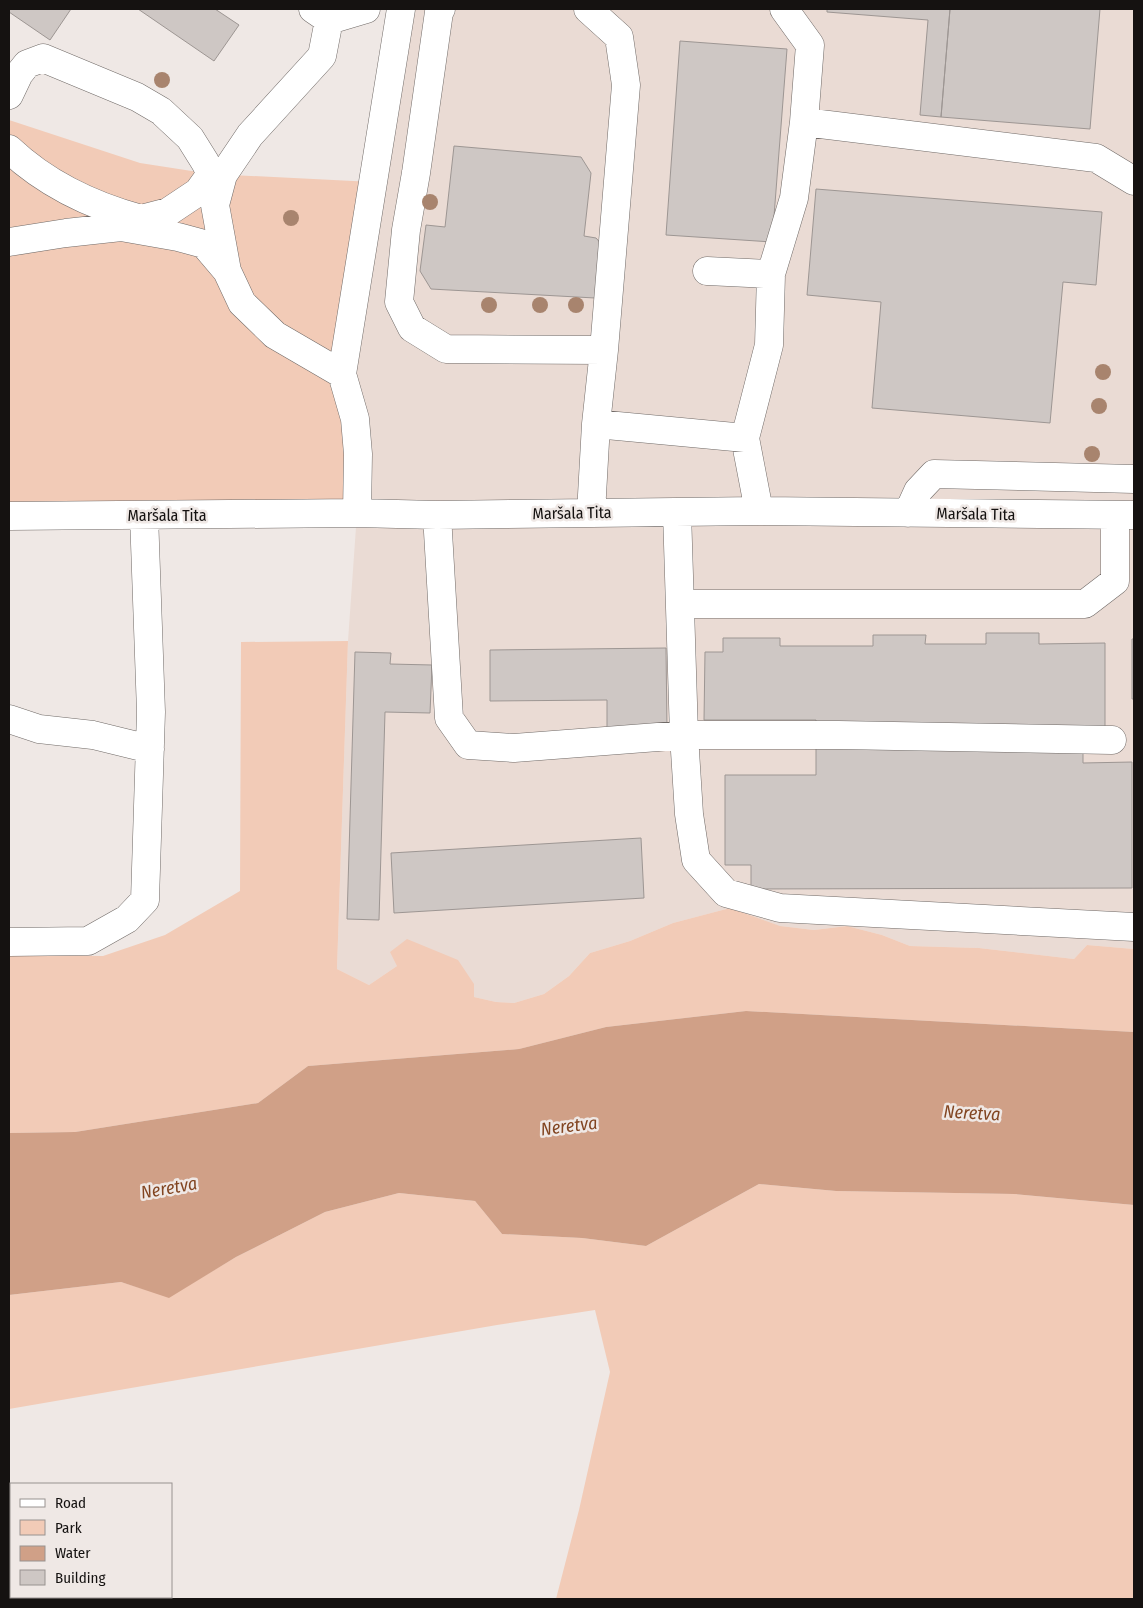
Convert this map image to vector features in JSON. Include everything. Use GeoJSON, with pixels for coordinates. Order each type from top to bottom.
{"type":"FeatureCollection","features":[{"type":"Feature","properties":{"kind":"street"},"geometry":{"type":"LineString","coordinates":[[9,242],[131,223],[168,212],[198,192],[217,175],[250,135],[322,56],[321,14],[366,9]]}},
{"type":"Feature","properties":{"kind":"street"},"geometry":{"type":"LineString","coordinates":[[357,513],[358,454],[355,419],[342,374],[401,9]]}},
{"type":"Feature","properties":{"kind":"street"},"geometry":{"type":"LineString","coordinates":[[441,9],[439,12],[416,174],[406,230],[399,302],[412,328],[446,349],[604,350]]}},
{"type":"Feature","properties":{"kind":"street"},"geometry":{"type":"LineString","coordinates":[[588,9],[619,37],[626,85],[596,424],[592,513]]}},
{"type":"Feature","properties":{"kind":"street"},"geometry":{"type":"LineString","coordinates":[[759,511],[745,438],[769,345],[771,274],[794,198],[804,122],[810,44],[784,9]]}},
{"type":"Feature","properties":{"kind":"street"},"geometry":{"type":"LineString","coordinates":[[9,95],[19,74],[27,64],[43,58],[137,97],[161,111],[190,138],[205,162],[217,175],[214,205],[227,271],[242,303],[275,335],[342,374]]}},
{"type":"Feature","properties":{"kind":"street"},"geometry":{"type":"LineString","coordinates":[[804,122],[1096,158],[1134,181]]}},
{"type":"Feature","properties":{"kind":"street"},"geometry":{"type":"LineString","coordinates":[[9,149],[27,166],[65,189],[122,214],[131,223],[204,244],[227,271]]}},
{"type":"Feature","properties":{"kind":"street"},"geometry":{"type":"LineString","coordinates":[[707,271],[771,274]]}},
{"type":"Feature","properties":{"kind":"street"},"geometry":{"type":"LineString","coordinates":[[596,424],[745,438]]}},
{"type":"Feature","properties":{"kind":"street"},"geometry":{"type":"LineString","coordinates":[[908,513],[918,491],[934,474],[1134,479]]}},
{"type":"Feature","properties":{"kind":"street","name":"Maršala Tita"},"geometry":{"type":"LineString","coordinates":[[9,516],[357,513],[437,515],[759,511],[1124,515]]}},
{"type":"Feature","properties":{"kind":"street"},"geometry":{"type":"LineString","coordinates":[[677,512],[684,735],[689,814],[696,860],[726,894],[780,908],[1134,927]]}},
{"type":"Feature","properties":{"kind":"street"},"geometry":{"type":"LineString","coordinates":[[9,942],[88,941],[127,920],[145,900],[151,712],[144,515]]}},
{"type":"Feature","properties":{"kind":"street"},"geometry":{"type":"LineString","coordinates":[[437,515],[449,718],[468,745],[514,748],[684,735],[840,735],[1112,740]]}},
{"type":"Feature","properties":{"kind":"street"},"geometry":{"type":"LineString","coordinates":[[680,604],[1086,604],[1115,581],[1124,515]]}},
{"type":"Feature","properties":{"kind":"street"},"geometry":{"type":"LineString","coordinates":[[9,719],[39,729],[93,735],[150,749]]}},
{"type":"Feature","properties":{"kind":"shaded area"},"geometry":{"type":"Polygon","coordinates":[[[401,9],[1134,9],[1134,949],[1087,945],[1074,959],[979,948],[910,946],[882,935],[847,926],[814,930],[779,926],[730,908],[673,923],[630,941],[590,953],[569,976],[544,994],[514,1003],[496,1002],[474,997],[397,966],[369,985],[337,969],[348,641],[357,513],[342,374],[401,9]]]}},
{"type":"Feature","properties":{"kind":"green space"},"geometry":{"type":"Polygon","coordinates":[[[9,120],[140,163],[211,174],[373,182],[347,344],[357,513],[9,516],[9,120]]]}},
{"type":"Feature","properties":{"kind":"green space"},"geometry":{"type":"Polygon","coordinates":[[[348,641],[337,969],[369,985],[397,966],[390,952],[407,939],[458,960],[474,984],[474,997],[496,1002],[514,1003],[544,994],[569,976],[590,953],[630,941],[673,923],[730,908],[780,926],[814,930],[847,926],[882,935],[910,946],[979,948],[1074,959],[1087,945],[1134,949],[1134,1032],[746,1011],[606,1027],[519,1049],[308,1066],[258,1103],[75,1132],[9,1133],[9,955],[103,956],[165,935],[240,891],[241,642],[348,641]]]}},
{"type":"Feature","properties":{"kind":"green space"},"geometry":{"type":"Polygon","coordinates":[[[759,1184],[836,1191],[1014,1194],[1134,1205],[1134,1599],[556,1599],[579,1510],[610,1372],[595,1310],[497,1325],[9,1409],[9,1295],[121,1282],[169,1297],[236,1257],[325,1212],[399,1193],[475,1201],[502,1234],[582,1238],[646,1246],[759,1184]]]}},
{"type":"Feature","properties":{"kind":"water","name":"Neretva"},"geometry":{"type":"Polygon","coordinates":[[[746,1011],[1134,1032],[1134,1205],[1014,1194],[836,1191],[759,1184],[646,1246],[582,1238],[502,1234],[475,1201],[399,1193],[325,1212],[236,1257],[169,1298],[121,1282],[9,1295],[9,1133],[75,1132],[258,1103],[308,1066],[519,1049],[606,1027],[746,1011]]]}},
{"type":"Feature","properties":{"kind":"building"},"geometry":{"type":"Polygon","coordinates":[[[9,9],[71,9],[50,40],[9,12],[9,9]]]}},
{"type":"Feature","properties":{"kind":"building"},"geometry":{"type":"Polygon","coordinates":[[[138,9],[215,9],[239,25],[214,61],[138,9]]]}},
{"type":"Feature","properties":{"kind":"building"},"geometry":{"type":"Polygon","coordinates":[[[827,9],[950,9],[941,117],[920,115],[928,20],[827,12],[827,9]]]}},
{"type":"Feature","properties":{"kind":"building"},"geometry":{"type":"Polygon","coordinates":[[[950,9],[1100,9],[1090,129],[941,117],[950,9]]]}},
{"type":"Feature","properties":{"kind":"building"},"geometry":{"type":"Polygon","coordinates":[[[680,41],[787,49],[772,242],[666,235],[680,41]]]}},
{"type":"Feature","properties":{"kind":"building"},"geometry":{"type":"Polygon","coordinates":[[[454,146],[581,157],[591,173],[584,236],[596,238],[606,249],[595,298],[431,289],[420,271],[426,225],[445,227],[454,146]]]}},
{"type":"Feature","properties":{"kind":"building"},"geometry":{"type":"Polygon","coordinates":[[[816,189],[1102,212],[1096,285],[1063,282],[1050,423],[872,408],[881,302],[807,295],[816,189]]]}},
{"type":"Feature","properties":{"kind":"building"},"geometry":{"type":"Polygon","coordinates":[[[986,633],[1039,633],[1039,644],[1105,643],[1105,732],[1083,732],[1083,763],[1132,762],[1132,888],[751,889],[751,865],[725,865],[725,775],[816,775],[816,720],[704,720],[705,652],[723,652],[723,638],[780,638],[780,646],[873,646],[873,635],[926,635],[925,644],[986,644],[986,633]]]}},
{"type":"Feature","properties":{"kind":"building"},"geometry":{"type":"Polygon","coordinates":[[[1132,639],[1134,639],[1134,699],[1132,699],[1132,639]]]}},
{"type":"Feature","properties":{"kind":"building"},"geometry":{"type":"Polygon","coordinates":[[[666,648],[667,730],[607,731],[607,700],[490,701],[490,650],[666,648]]]}},
{"type":"Feature","properties":{"kind":"building"},"geometry":{"type":"Polygon","coordinates":[[[355,652],[391,653],[390,664],[432,665],[430,713],[385,712],[379,920],[347,919],[355,652]]]}},
{"type":"Feature","properties":{"kind":"building"},"geometry":{"type":"Polygon","coordinates":[[[641,838],[644,898],[394,913],[391,853],[641,838]]]}}]}
